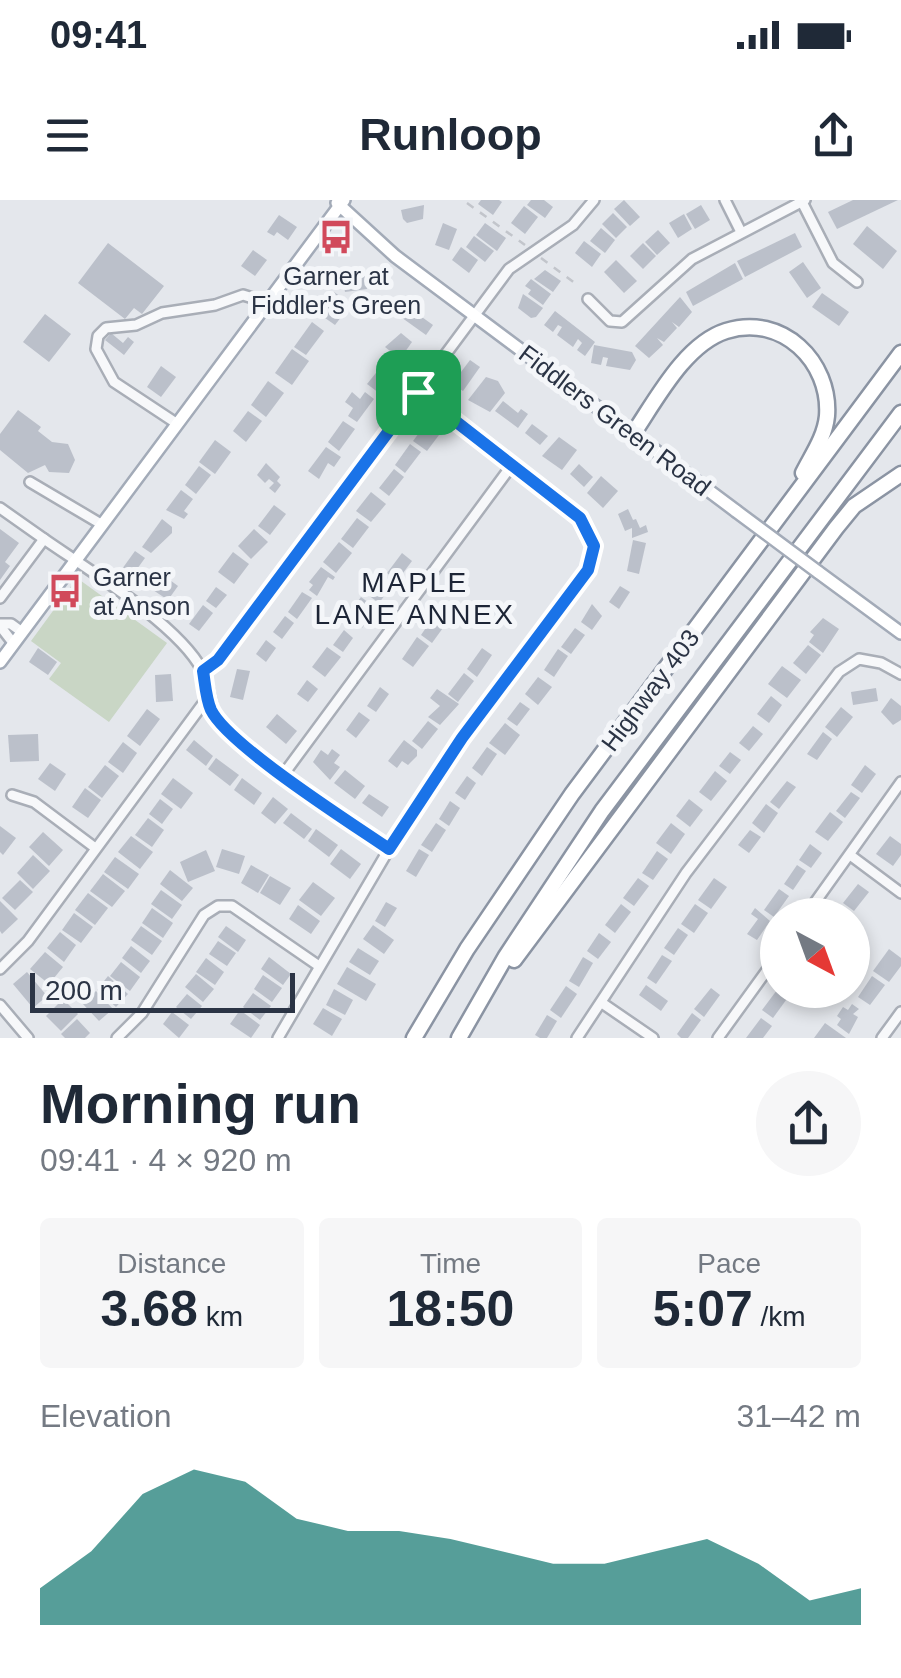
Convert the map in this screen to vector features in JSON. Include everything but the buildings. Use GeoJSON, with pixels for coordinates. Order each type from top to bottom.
{"type":"FeatureCollection","features":[{"type":"Feature","properties":{"kind":"highway"},"geometry":{"type":"LineString","coordinates":[[633,434],[693,354],[716,336],[742,328],[782,335],[813,359],[820,372],[826,386],[827,419],[822,437],[780,516]]}},
{"type":"Feature","properties":{"kind":"highway","name":"Highway 403"},"geometry":{"type":"LineString","coordinates":[[414,1038],[519,869],[901,353]]}},
{"type":"Feature","properties":{"kind":"highway","name":"Highway 403"},"geometry":{"type":"LineString","coordinates":[[461,1034],[506,956],[602,812],[901,413]]}},
{"type":"Feature","properties":{"kind":"highway"},"geometry":{"type":"LineString","coordinates":[[461,1034],[836,528],[854,506],[901,474]]}},
{"type":"Feature","properties":{"kind":"main road","name":"Fiddlers Green Road"},"geometry":{"type":"LineString","coordinates":[[339,202],[396,256],[901,633]]}},
{"type":"Feature","properties":{"kind":"main road"},"geometry":{"type":"LineString","coordinates":[[0,662],[339,202]]}},
{"type":"Feature","properties":{"kind":"street"},"geometry":{"type":"LineString","coordinates":[[203,671],[218,660],[516,261],[564,233],[594,200]]}},
{"type":"Feature","properties":{"kind":"street"},"geometry":{"type":"LineString","coordinates":[[725,200],[742,232]]}},
{"type":"Feature","properties":{"kind":"street"},"geometry":{"type":"LineString","coordinates":[[588,299],[610,322],[622,322],[678,269],[804,201],[833,263],[857,282]]}},
{"type":"Feature","properties":{"kind":"street"},"geometry":{"type":"LineString","coordinates":[[176,423],[114,382],[96,348],[98,336],[106,328],[136,324],[162,313],[243,295],[266,302]]}},
{"type":"Feature","properties":{"kind":"street"},"geometry":{"type":"LineString","coordinates":[[278,1038],[389,849],[462,738],[588,570],[594,546],[580,518],[418,392]]}},
{"type":"Feature","properties":{"kind":"street"},"geometry":{"type":"LineString","coordinates":[[283,775],[512,465]]}},
{"type":"Feature","properties":{"kind":"street"},"geometry":{"type":"LineString","coordinates":[[30,482],[101,524]]}},
{"type":"Feature","properties":{"kind":"street"},"geometry":{"type":"LineString","coordinates":[[0,508],[175,637],[203,671],[211,710],[228,730],[283,775],[389,849]]}},
{"type":"Feature","properties":{"kind":"street"},"geometry":{"type":"LineString","coordinates":[[0,598],[44,539]]}},
{"type":"Feature","properties":{"kind":"street"},"geometry":{"type":"LineString","coordinates":[[0,625],[10,624],[22,632]]}},
{"type":"Feature","properties":{"kind":"street"},"geometry":{"type":"LineString","coordinates":[[0,625],[14,644]]}},
{"type":"Feature","properties":{"kind":"street"},"geometry":{"type":"LineString","coordinates":[[577,1038],[686,874],[839,672],[859,659],[881,663],[901,674]]}},
{"type":"Feature","properties":{"kind":"street"},"geometry":{"type":"LineString","coordinates":[[0,970],[28,941],[208,697]]}},
{"type":"Feature","properties":{"kind":"street"},"geometry":{"type":"LineString","coordinates":[[818,898],[901,782]]}},
{"type":"Feature","properties":{"kind":"street"},"geometry":{"type":"LineString","coordinates":[[12,795],[34,802],[94,847]]}},
{"type":"Feature","properties":{"kind":"street"},"geometry":{"type":"LineString","coordinates":[[850,855],[901,893]]}},
{"type":"Feature","properties":{"kind":"street"},"geometry":{"type":"LineString","coordinates":[[117,1038],[142,1013],[204,915],[218,906],[232,906],[318,966]]}},
{"type":"Feature","properties":{"kind":"street"},"geometry":{"type":"LineString","coordinates":[[718,1038],[760,980]]}},
{"type":"Feature","properties":{"kind":"street"},"geometry":{"type":"LineString","coordinates":[[602,1003],[652,1038]]}},
{"type":"Feature","properties":{"kind":"street"},"geometry":{"type":"LineString","coordinates":[[0,1005],[28,1038]]}},
{"type":"Feature","properties":{"kind":"street"},"geometry":{"type":"LineString","coordinates":[[882,1038],[901,1012]]}},
{"type":"Feature","properties":{"kind":"path"},"geometry":{"type":"LineString","coordinates":[[467,203],[526,246]]}},
{"type":"Feature","properties":{"kind":"path"},"geometry":{"type":"LineString","coordinates":[[537,256],[576,284]]}},
{"type":"Feature","properties":{"kind":"green space"},"geometry":{"type":"Polygon","coordinates":[[[77,578],[167,643],[109,722],[49,679],[61,663],[31,641],[77,578]]]}},
{"type":"Feature","properties":{"kind":"place","name":"Garner at Fiddler's Green"},"geometry":{"type":"Point","coordinates":[336,237]}},
{"type":"Feature","properties":{"kind":"place","name":"Garner at Anson"},"geometry":{"type":"Point","coordinates":[65,591]}},
{"type":"Feature","properties":{"kind":"district","name":"MAPLE LANE ANNEX"},"geometry":{"type":"Point","coordinates":[415,598]}},
{"type":"Feature","properties":{"kind":"route"},"geometry":{"type":"LineString","coordinates":[[418,392],[580,518],[592,535],[594,546],[588,570],[462,738],[389,849],[283,775],[228,730],[211,710],[203,671],[218,660],[418,392]]}}]}
